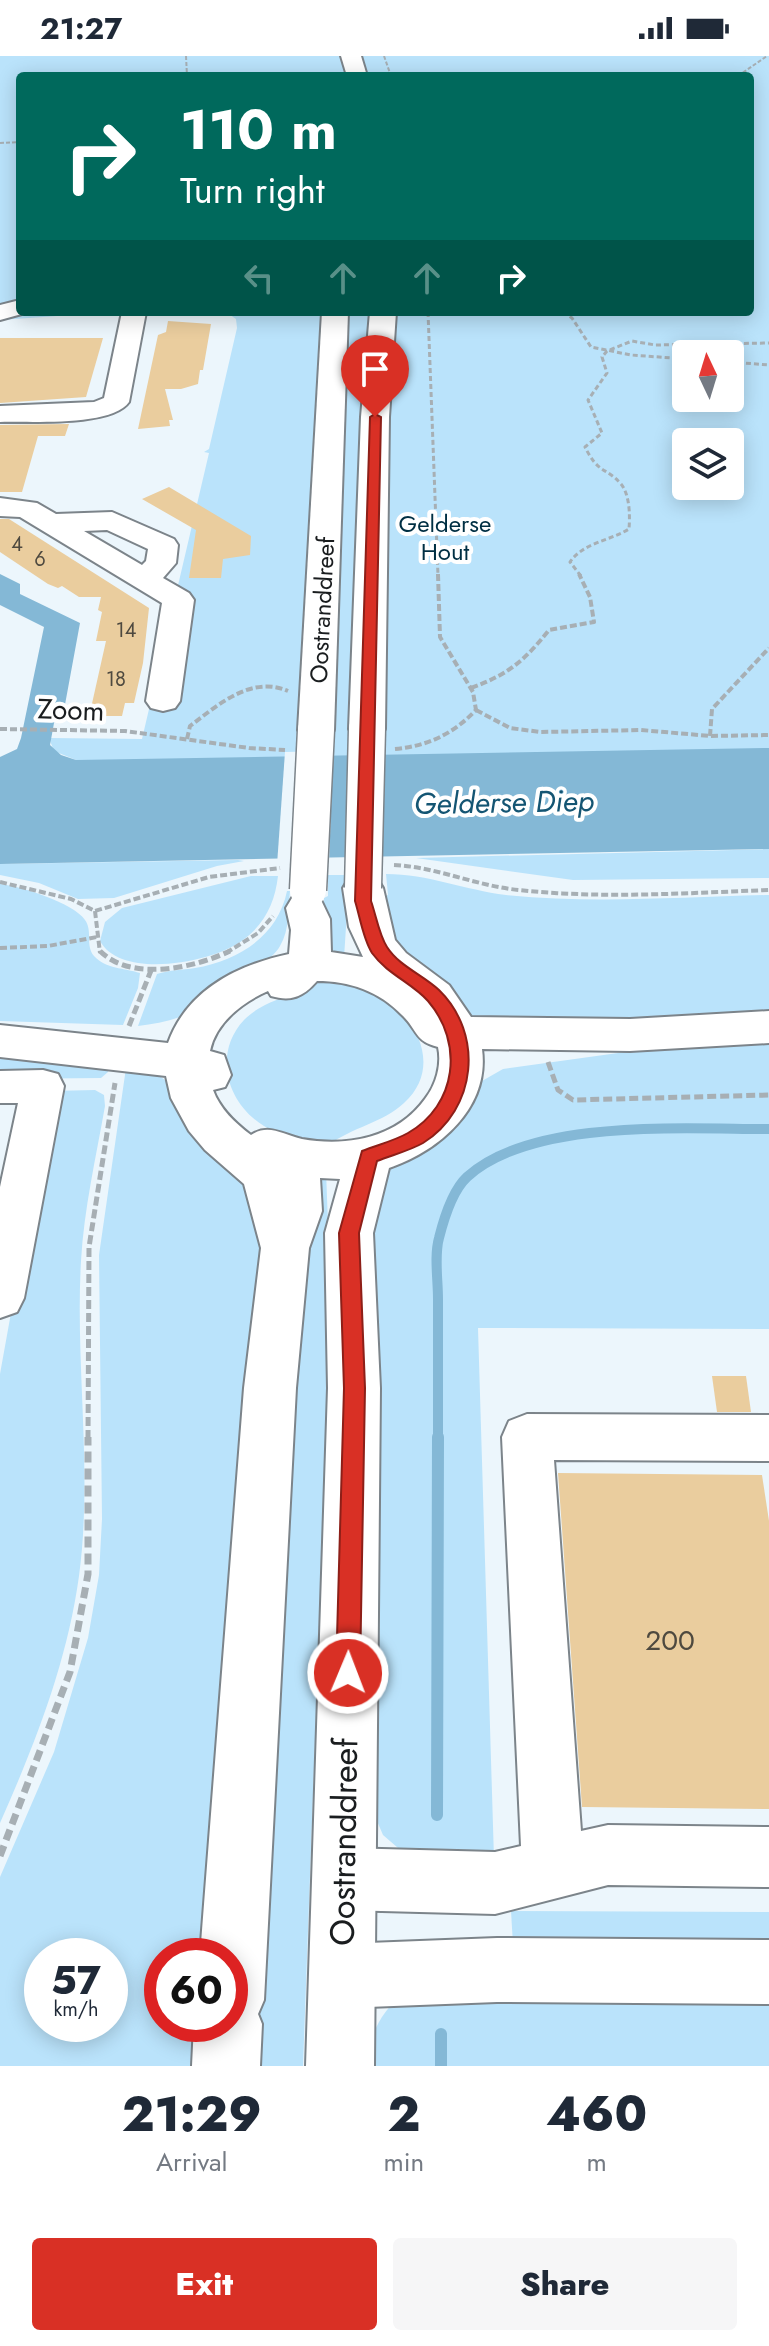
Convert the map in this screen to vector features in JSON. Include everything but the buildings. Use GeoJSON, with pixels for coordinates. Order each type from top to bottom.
{"type":"FeatureCollection","features":[{"type":"Feature","properties":{"kind":"main road","name":"Oostranddreef"},"geometry":{"type":"LineString","coordinates":[[296,967],[298,889],[316,730],[335,316]]}},
{"type":"Feature","properties":{"kind":"main road","name":"Oostranddreef"},"geometry":{"type":"LineString","coordinates":[[379,969],[355,944],[354,915],[371,885],[367,729],[375,417],[383,316]]}},
{"type":"Feature","properties":{"kind":"main road"},"geometry":{"type":"LineString","coordinates":[[296,967],[379,969],[431,1018],[451,1044],[457,1086],[447,1108],[433,1124],[415,1138],[355,1158],[277,1162],[217,1134],[205,1120],[189,1084],[196,1053],[213,1038],[230,1013],[242,1003],[294,980],[296,967]]}},
{"type":"Feature","properties":{"kind":"main road"},"geometry":{"type":"LineString","coordinates":[[0,1025],[196,1053]]}},
{"type":"Feature","properties":{"kind":"main road"},"geometry":{"type":"LineString","coordinates":[[451,1044],[769,1027]]}},
{"type":"Feature","properties":{"kind":"main road"},"geometry":{"type":"LineString","coordinates":[[0,1041],[196,1053]]}},
{"type":"Feature","properties":{"kind":"main road","name":"Oostranddreef"},"geometry":{"type":"LineString","coordinates":[[340,2066],[354,1388],[349,1233],[338,1210],[355,1158]]}},
{"type":"Feature","properties":{"kind":"main road"},"geometry":{"type":"LineString","coordinates":[[234,1938],[270,1388],[285,1248],[272,1211],[266,1179],[277,1162]]}},
{"type":"Feature","properties":{"kind":"main road"},"geometry":{"type":"LineString","coordinates":[[226,2066],[227,2042]]}},
{"type":"Feature","properties":{"kind":"street"},"geometry":{"type":"LineString","coordinates":[[0,414],[99,410],[116,402],[133,316]]}},
{"type":"Feature","properties":{"kind":"street"},"geometry":{"type":"LineString","coordinates":[[0,507],[27,509],[178,600],[163,701]]}},
{"type":"Feature","properties":{"kind":"street"},"geometry":{"type":"LineString","coordinates":[[0,1298],[21,1086]]}},
{"type":"Feature","properties":{"kind":"street"},"geometry":{"type":"LineString","coordinates":[[553,1868],[527,1437],[769,1438]]}},
{"type":"Feature","properties":{"kind":"street"},"geometry":{"type":"LineString","coordinates":[[344,1879],[495,1883],[608,1855],[769,1857]]}},
{"type":"Feature","properties":{"kind":"street"},"geometry":{"type":"LineString","coordinates":[[342,1976],[497,1970],[769,1972]]}},
{"type":"Feature","properties":{"kind":"path"},"geometry":{"type":"LineString","coordinates":[[744,72],[767,56]]}},
{"type":"Feature","properties":{"kind":"path"},"geometry":{"type":"LineString","coordinates":[[428,316],[440,637],[444,654],[476,698],[476,710],[459,729],[438,739]]}},
{"type":"Feature","properties":{"kind":"path"},"geometry":{"type":"LineString","coordinates":[[569,316],[591,347],[672,358]]}},
{"type":"Feature","properties":{"kind":"path"},"geometry":{"type":"LineString","coordinates":[[471,688],[492,680],[525,660],[549,630],[594,622],[592,601],[582,575],[570,562],[579,549],[608,541],[629,529],[630,512],[622,485],[595,467],[585,447],[602,433],[602,426],[589,409],[588,400],[607,373],[602,357],[607,351],[632,341],[655,345],[769,343]]}},
{"type":"Feature","properties":{"kind":"path"},"geometry":{"type":"LineString","coordinates":[[744,363],[769,365]]}},
{"type":"Feature","properties":{"kind":"path"},"geometry":{"type":"LineString","coordinates":[[710,736],[712,709],[769,648]]}},
{"type":"Feature","properties":{"kind":"path","name":"Zoom"},"geometry":{"type":"LineString","coordinates":[[2,729],[70,728],[141,732],[187,739],[190,726],[196,721],[245,691],[264,684],[280,685],[290,693],[293,701]]}},
{"type":"Feature","properties":{"kind":"path"},"geometry":{"type":"LineString","coordinates":[[476,710],[510,728],[540,732],[641,730],[710,736],[769,735]]}},
{"type":"Feature","properties":{"kind":"path"},"geometry":{"type":"LineString","coordinates":[[0,882],[71,899],[95,911],[188,882],[251,869],[298,889]]}},
{"type":"Feature","properties":{"kind":"path"},"geometry":{"type":"LineString","coordinates":[[371,885],[448,873],[512,890],[565,894],[769,890]]}},
{"type":"Feature","properties":{"kind":"path"},"geometry":{"type":"LineString","coordinates":[[95,911],[100,953],[117,965],[152,968],[204,962],[237,949],[260,933]]}},
{"type":"Feature","properties":{"kind":"path"},"geometry":{"type":"LineString","coordinates":[[0,948],[48,946],[97,937]]}},
{"type":"Feature","properties":{"kind":"path"},"geometry":{"type":"LineString","coordinates":[[0,1856],[70,1672],[88,1574],[89,1247],[112,1104]]}},
{"type":"Feature","properties":{"kind":"green space","name":"Gelderse Hout"},"geometry":{"type":"Polygon","coordinates":[[[0,56],[769,56],[769,763],[76,760],[54,751],[49,738],[142,739],[209,453],[204,452],[209,449],[237,328],[236,319],[232,316],[754,316],[754,72],[16,72],[16,316],[57,316],[0,320],[0,56]]]}},
{"type":"Feature","properties":{"kind":"green space"},"geometry":{"type":"Polygon","coordinates":[[[769,849],[769,878],[573,880],[416,858],[769,849]]]}},
{"type":"Feature","properties":{"kind":"green space"},"geometry":{"type":"Polygon","coordinates":[[[244,861],[217,866],[114,898],[78,899],[39,883],[0,875],[0,864],[244,861]]]}},
{"type":"Feature","properties":{"kind":"green space"},"geometry":{"type":"Polygon","coordinates":[[[386,874],[417,877],[491,893],[539,898],[769,895],[769,1013],[610,1021],[483,1021],[467,1013],[399,960],[380,898],[388,895],[386,874]]]}},
{"type":"Feature","properties":{"kind":"green space"},"geometry":{"type":"Polygon","coordinates":[[[328,875],[345,875],[343,895],[348,896],[344,958],[323,958],[324,898],[328,896],[328,875]]]}},
{"type":"Feature","properties":{"kind":"green space"},"geometry":{"type":"Polygon","coordinates":[[[251,876],[278,876],[274,895],[268,912],[257,927],[229,948],[190,961],[147,964],[127,961],[111,953],[100,941],[105,922],[122,908],[251,876]]]}},
{"type":"Feature","properties":{"kind":"green space"},"geometry":{"type":"Polygon","coordinates":[[[0,884],[33,892],[70,907],[87,924],[94,956],[110,966],[140,973],[138,988],[123,1025],[0,1021],[0,884]]]}},
{"type":"Feature","properties":{"kind":"green space"},"geometry":{"type":"Polygon","coordinates":[[[287,891],[290,891],[286,933],[280,946],[263,964],[180,1017],[138,1026],[157,974],[211,965],[254,944],[275,921],[287,891]]]}},
{"type":"Feature","properties":{"kind":"green space"},"geometry":{"type":"Polygon","coordinates":[[[321,979],[358,985],[392,1003],[406,1017],[416,1034],[422,1051],[423,1069],[417,1086],[396,1110],[329,1145],[279,1133],[251,1116],[233,1091],[227,1062],[234,1033],[244,1020],[262,1007],[321,979]]]}},
{"type":"Feature","properties":{"kind":"green space"},"geometry":{"type":"Polygon","coordinates":[[[769,1040],[769,1329],[478,1328],[494,1859],[405,1854],[383,1835],[374,1814],[370,1303],[374,1187],[393,1162],[475,1085],[503,1069],[683,1044],[769,1040]]]}},
{"type":"Feature","properties":{"kind":"green space"},"geometry":{"type":"Polygon","coordinates":[[[0,1047],[112,1059],[108,1072],[101,1078],[0,1079],[0,1047]]]}},
{"type":"Feature","properties":{"kind":"green space"},"geometry":{"type":"Polygon","coordinates":[[[127,1061],[152,1070],[175,1088],[240,1165],[262,1218],[207,1938],[144,1938],[144,2042],[200,2042],[198,2066],[0,2066],[0,1877],[54,1752],[88,1638],[99,1575],[102,1519],[99,1255],[127,1061]]]}},
{"type":"Feature","properties":{"kind":"green space"},"geometry":{"type":"Polygon","coordinates":[[[95,1090],[104,1095],[105,1106],[81,1261],[84,1498],[79,1576],[58,1672],[0,1823],[0,1374],[51,1091],[95,1090]]]}},
{"type":"Feature","properties":{"kind":"green space"},"geometry":{"type":"Polygon","coordinates":[[[326,1170],[331,1307],[303,2066],[255,2066],[297,1304],[313,1171],[326,1170]]]}},
{"type":"Feature","properties":{"kind":"green space"},"geometry":{"type":"Polygon","coordinates":[[[511,1911],[769,1912],[769,1951],[513,1945],[511,1911]]]}},
{"type":"Feature","properties":{"kind":"green space"},"geometry":{"type":"Polygon","coordinates":[[[406,1992],[769,1996],[769,2066],[365,2066],[378,2024],[406,1992]]]}},
{"type":"Feature","properties":{"kind":"water","name":"Gelderse Diep"},"geometry":{"type":"Polygon","coordinates":[[[0,574],[20,584],[20,594],[80,623],[64,710],[56,712],[50,745],[61,755],[76,760],[769,748],[769,849],[0,864],[0,757],[17,749],[21,738],[44,627],[0,605],[0,574]]]}},
{"type":"Feature","properties":{"kind":"pier"},"geometry":{"type":"Polygon","coordinates":[[[333,751],[329,864],[277,865],[285,752],[333,751]]]}},
{"type":"Feature","properties":{"kind":"waterway"},"geometry":{"type":"LineString","coordinates":[[438,1437],[436,1260],[449,1205],[467,1177],[495,1158],[530,1145],[569,1136],[654,1129],[769,1129]]}},
{"type":"Feature","properties":{"kind":"waterway"},"geometry":{"type":"LineString","coordinates":[[437,1815],[438,1437]]}},
{"type":"Feature","properties":{"kind":"waterway"},"geometry":{"type":"LineString","coordinates":[[441,2034],[441,2066]]}},
{"type":"Feature","properties":{"kind":"route"},"geometry":{"type":"LineString","coordinates":[[348,1673],[354,1388],[349,1233],[369,1157],[394,1149],[433,1124],[447,1108],[461,1068],[460,1050],[451,1019],[433,995],[393,965],[378,949],[371,932],[370,914],[363,901],[375,417]]}}]}
